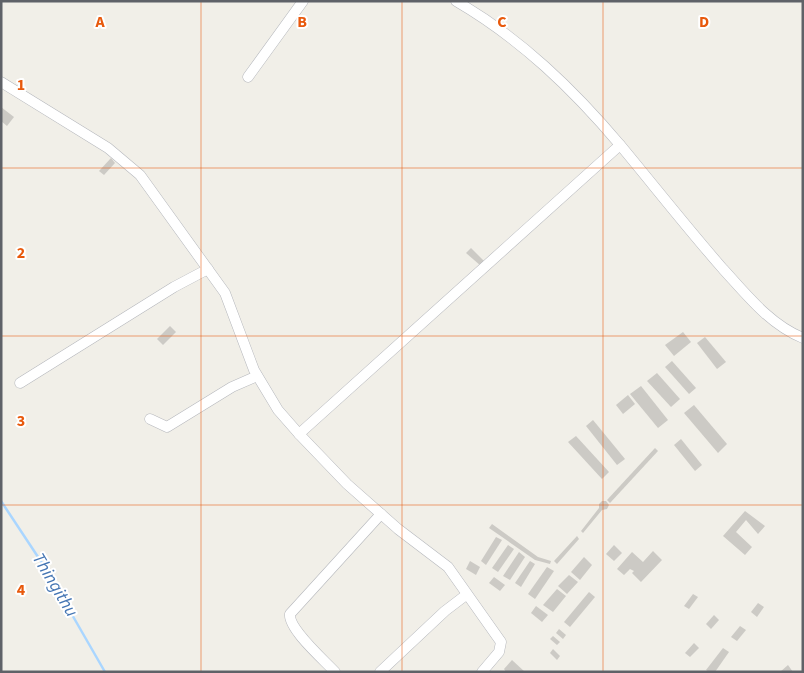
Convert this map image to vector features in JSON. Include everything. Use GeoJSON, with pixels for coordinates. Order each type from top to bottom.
{"type":"FeatureCollection","features":[{"type":"Feature","properties":{"kind":"street"},"geometry":{"type":"LineString","coordinates":[[248,77],[303,1]]}},
{"type":"Feature","properties":{"kind":"street"},"geometry":{"type":"LineString","coordinates":[[456,1],[496,25],[551,70],[620,145],[739,287],[776,323],[803,338]]}},
{"type":"Feature","properties":{"kind":"street"},"geometry":{"type":"LineString","coordinates":[[1,82],[89,136],[126,162],[146,184],[229,301],[247,355],[257,376],[278,410],[331,468],[381,514],[444,563],[454,574],[466,595],[501,642],[499,652],[482,672]]}},
{"type":"Feature","properties":{"kind":"street"},"geometry":{"type":"LineString","coordinates":[[299,434],[620,145]]}},
{"type":"Feature","properties":{"kind":"street"},"geometry":{"type":"LineString","coordinates":[[20,383],[208,269]]}},
{"type":"Feature","properties":{"kind":"street"},"geometry":{"type":"LineString","coordinates":[[150,419],[167,427],[232,387],[257,376]]}},
{"type":"Feature","properties":{"kind":"street"},"geometry":{"type":"LineString","coordinates":[[335,672],[295,630],[290,620],[290,614],[381,514]]}},
{"type":"Feature","properties":{"kind":"street"},"geometry":{"type":"LineString","coordinates":[[380,672],[466,595]]}},
{"type":"Feature","properties":{"kind":"building"},"geometry":{"type":"Polygon","coordinates":[[[1,107],[14,117],[7,126],[1,121],[1,107]]]}},
{"type":"Feature","properties":{"kind":"building"},"geometry":{"type":"Polygon","coordinates":[[[111,158],[115,163],[104,175],[99,171],[111,158]]]}},
{"type":"Feature","properties":{"kind":"building"},"geometry":{"type":"Polygon","coordinates":[[[471,248],[485,262],[481,266],[466,253],[471,248]]]}},
{"type":"Feature","properties":{"kind":"building"},"geometry":{"type":"Polygon","coordinates":[[[170,326],[176,332],[163,345],[157,339],[170,326]]]}},
{"type":"Feature","properties":{"kind":"building"},"geometry":{"type":"Polygon","coordinates":[[[683,332],[691,342],[674,356],[665,345],[683,332]]]}},
{"type":"Feature","properties":{"kind":"building"},"geometry":{"type":"Polygon","coordinates":[[[705,337],[726,362],[717,369],[697,343],[705,337]]]}},
{"type":"Feature","properties":{"kind":"building"},"geometry":{"type":"Polygon","coordinates":[[[672,361],[696,388],[689,394],[665,367],[672,361]]]}},
{"type":"Feature","properties":{"kind":"building"},"geometry":{"type":"Polygon","coordinates":[[[657,373],[680,399],[671,407],[647,381],[657,373]]]}},
{"type":"Feature","properties":{"kind":"building"},"geometry":{"type":"Polygon","coordinates":[[[641,386],[668,420],[658,428],[630,394],[641,386]]]}},
{"type":"Feature","properties":{"kind":"building"},"geometry":{"type":"Polygon","coordinates":[[[628,395],[635,404],[623,414],[616,405],[628,395]]]}},
{"type":"Feature","properties":{"kind":"building"},"geometry":{"type":"Polygon","coordinates":[[[694,405],[727,444],[718,453],[684,413],[694,405]]]}},
{"type":"Feature","properties":{"kind":"building"},"geometry":{"type":"Polygon","coordinates":[[[593,420],[625,459],[617,465],[586,426],[593,420]]]}},
{"type":"Feature","properties":{"kind":"building"},"geometry":{"type":"Polygon","coordinates":[[[576,436],[609,472],[602,479],[568,442],[576,436]]]}},
{"type":"Feature","properties":{"kind":"building"},"geometry":{"type":"Polygon","coordinates":[[[681,439],[702,465],[695,471],[674,445],[681,439]]]}},
{"type":"Feature","properties":{"kind":"building"},"geometry":{"type":"Polygon","coordinates":[[[655,448],[658,451],[610,503],[607,500],[655,448]]]}},
{"type":"Feature","properties":{"kind":"building"},"geometry":{"type":"Polygon","coordinates":[[[602,501],[606,501],[609,505],[607,509],[602,510],[583,533],[581,531],[599,508],[599,504],[602,501]]]}},
{"type":"Feature","properties":{"kind":"building"},"geometry":{"type":"Polygon","coordinates":[[[745,511],[765,526],[758,534],[746,520],[736,532],[752,547],[745,555],[723,536],[745,511]]]}},
{"type":"Feature","properties":{"kind":"building"},"geometry":{"type":"Polygon","coordinates":[[[492,524],[538,557],[551,561],[550,564],[535,560],[489,528],[492,524]]]}},
{"type":"Feature","properties":{"kind":"building"},"geometry":{"type":"Polygon","coordinates":[[[577,536],[579,539],[557,564],[554,561],[577,536]]]}},
{"type":"Feature","properties":{"kind":"building"},"geometry":{"type":"Polygon","coordinates":[[[496,537],[502,540],[486,565],[481,561],[496,537]]]}},
{"type":"Feature","properties":{"kind":"building"},"geometry":{"type":"Polygon","coordinates":[[[508,545],[514,549],[498,572],[492,568],[508,545]]]}},
{"type":"Feature","properties":{"kind":"building"},"geometry":{"type":"Polygon","coordinates":[[[614,545],[622,553],[614,561],[606,554],[614,545]]]}},
{"type":"Feature","properties":{"kind":"building"},"geometry":{"type":"Polygon","coordinates":[[[653,551],[662,560],[641,582],[632,573],[634,571],[630,569],[624,575],[617,569],[632,552],[643,562],[653,551]]]}},
{"type":"Feature","properties":{"kind":"building"},"geometry":{"type":"Polygon","coordinates":[[[519,552],[525,557],[510,580],[503,576],[519,552]]]}},
{"type":"Feature","properties":{"kind":"building"},"geometry":{"type":"Polygon","coordinates":[[[584,557],[592,565],[580,580],[571,572],[584,557]]]}},
{"type":"Feature","properties":{"kind":"building"},"geometry":{"type":"Polygon","coordinates":[[[470,561],[480,567],[476,575],[466,569],[470,561]]]}},
{"type":"Feature","properties":{"kind":"building"},"geometry":{"type":"Polygon","coordinates":[[[530,561],[535,564],[521,587],[515,583],[530,561]]]}},
{"type":"Feature","properties":{"kind":"building"},"geometry":{"type":"Polygon","coordinates":[[[547,567],[554,571],[535,599],[528,594],[547,567]]]}},
{"type":"Feature","properties":{"kind":"building"},"geometry":{"type":"Polygon","coordinates":[[[569,575],[578,582],[567,594],[558,586],[569,575]]]}},
{"type":"Feature","properties":{"kind":"building"},"geometry":{"type":"Polygon","coordinates":[[[494,577],[505,585],[500,591],[489,583],[494,577]]]}},
{"type":"Feature","properties":{"kind":"building"},"geometry":{"type":"Polygon","coordinates":[[[557,589],[566,596],[553,612],[543,605],[557,589]]]}},
{"type":"Feature","properties":{"kind":"building"},"geometry":{"type":"Polygon","coordinates":[[[589,592],[595,597],[570,627],[564,622],[589,592]]]}},
{"type":"Feature","properties":{"kind":"building"},"geometry":{"type":"Polygon","coordinates":[[[693,594],[698,597],[689,609],[684,606],[693,594]]]}},
{"type":"Feature","properties":{"kind":"building"},"geometry":{"type":"Polygon","coordinates":[[[758,603],[764,607],[757,617],[751,612],[758,603]]]}},
{"type":"Feature","properties":{"kind":"building"},"geometry":{"type":"Polygon","coordinates":[[[536,606],[548,615],[542,622],[531,613],[536,606]]]}},
{"type":"Feature","properties":{"kind":"building"},"geometry":{"type":"Polygon","coordinates":[[[714,615],[719,620],[711,629],[706,624],[714,615]]]}},
{"type":"Feature","properties":{"kind":"building"},"geometry":{"type":"Polygon","coordinates":[[[740,626],[746,630],[737,641],[731,637],[740,626]]]}},
{"type":"Feature","properties":{"kind":"building"},"geometry":{"type":"Polygon","coordinates":[[[559,629],[566,635],[563,639],[556,633],[559,629]]]}},
{"type":"Feature","properties":{"kind":"building"},"geometry":{"type":"Polygon","coordinates":[[[553,636],[560,642],[557,645],[550,639],[553,636]]]}},
{"type":"Feature","properties":{"kind":"building"},"geometry":{"type":"Polygon","coordinates":[[[694,643],[699,648],[690,657],[685,653],[694,643]]]}},
{"type":"Feature","properties":{"kind":"building"},"geometry":{"type":"Polygon","coordinates":[[[723,648],[729,652],[715,672],[706,670],[723,648]]]}},
{"type":"Feature","properties":{"kind":"building"},"geometry":{"type":"Polygon","coordinates":[[[553,649],[560,656],[557,660],[550,653],[553,649]]]}},
{"type":"Feature","properties":{"kind":"building"},"geometry":{"type":"Polygon","coordinates":[[[512,660],[525,672],[506,672],[504,669],[512,660]]]}},
{"type":"Feature","properties":{"kind":"building"},"geometry":{"type":"Polygon","coordinates":[[[788,665],[793,672],[780,672],[788,665]]]}},
{"type":"Feature","properties":{"kind":"waterway","name":"Thingithu"},"geometry":{"type":"LineString","coordinates":[[1,501],[44,566],[105,672]]}}]}
